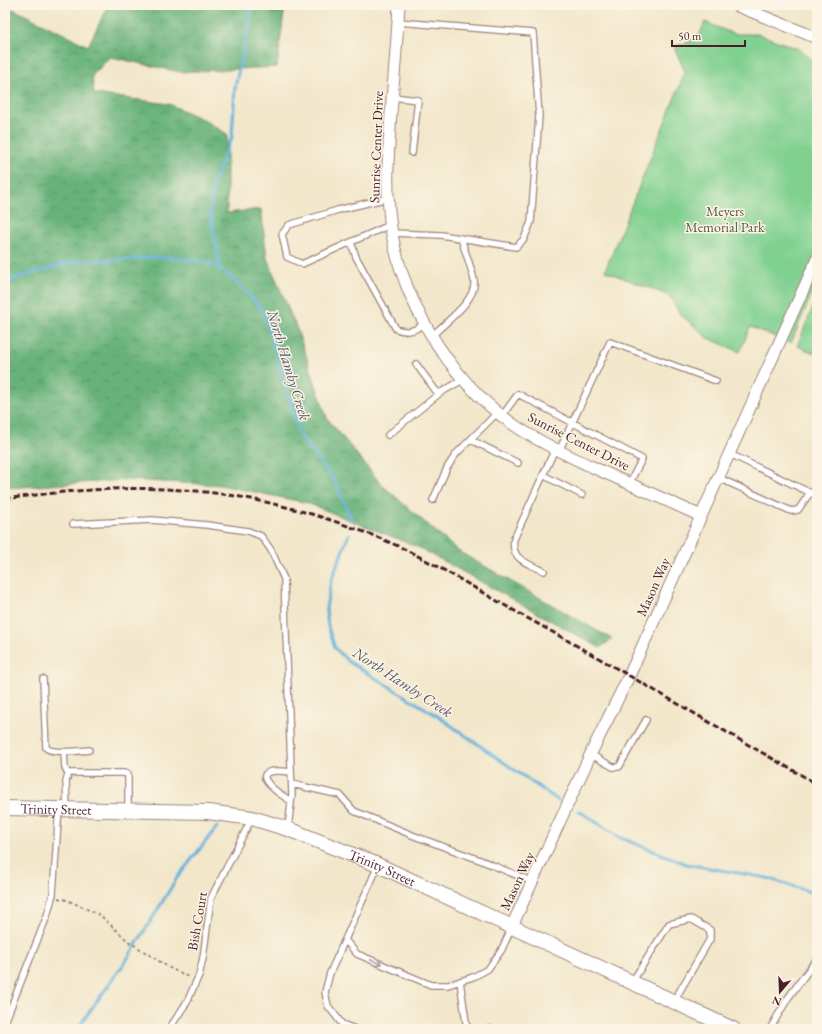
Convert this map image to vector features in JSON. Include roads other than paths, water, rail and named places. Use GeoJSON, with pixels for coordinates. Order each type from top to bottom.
{"type":"FeatureCollection","features":[{"type":"Feature","properties":{"kind":"street","name":"Sunrise Center Drive"},"geometry":{"type":"LineString","coordinates":[[399,5],[387,171],[388,198],[391,229],[400,270],[424,324],[431,336],[441,352],[484,400],[520,429],[557,450],[701,516]]}},
{"type":"Feature","properties":{"kind":"street"},"geometry":{"type":"LineString","coordinates":[[735,5],[817,38]]}},
{"type":"Feature","properties":{"kind":"street","name":"Mason Way"},"geometry":{"type":"LineString","coordinates":[[512,926],[534,882],[590,754],[629,676],[817,259]]}},
{"type":"Feature","properties":{"kind":"street","name":"Trinity Street"},"geometry":{"type":"LineString","coordinates":[[5,808],[128,809],[208,812],[252,818],[288,829],[378,865],[733,1029]]}},
{"type":"Feature","properties":{"kind":"lane"},"geometry":{"type":"LineString","coordinates":[[388,198],[338,210],[289,225],[282,234],[287,257],[302,264],[351,242],[391,229],[516,247],[524,240],[531,222],[539,116],[533,33],[398,22]]}},
{"type":"Feature","properties":{"kind":"lane"},"geometry":{"type":"LineString","coordinates":[[393,97],[418,100],[412,153]]}},
{"type":"Feature","properties":{"kind":"lane"},"geometry":{"type":"LineString","coordinates":[[431,336],[459,311],[473,292],[474,281],[461,238]]}},
{"type":"Feature","properties":{"kind":"lane"},"geometry":{"type":"LineString","coordinates":[[351,242],[356,257],[396,329],[406,332],[414,331],[424,324]]}},
{"type":"Feature","properties":{"kind":"lane"},"geometry":{"type":"LineString","coordinates":[[544,571],[519,560],[512,547],[514,539],[543,475],[572,424],[610,342],[716,381]]}},
{"type":"Feature","properties":{"kind":"lane"},"geometry":{"type":"LineString","coordinates":[[416,364],[436,391],[440,393]]}},
{"type":"Feature","properties":{"kind":"lane"},"geometry":{"type":"LineString","coordinates":[[388,435],[440,393],[465,379]]}},
{"type":"Feature","properties":{"kind":"lane"},"geometry":{"type":"LineString","coordinates":[[433,500],[447,468],[456,454],[500,414],[518,394],[572,424],[642,459],[629,484]]}},
{"type":"Feature","properties":{"kind":"lane"},"geometry":{"type":"LineString","coordinates":[[470,440],[518,464]]}},
{"type":"Feature","properties":{"kind":"lane"},"geometry":{"type":"LineString","coordinates":[[730,454],[817,496]]}},
{"type":"Feature","properties":{"kind":"lane"},"geometry":{"type":"LineString","coordinates":[[543,475],[582,495]]}},
{"type":"Feature","properties":{"kind":"lane"},"geometry":{"type":"LineString","coordinates":[[719,478],[791,511],[798,510],[810,493]]}},
{"type":"Feature","properties":{"kind":"lane"},"geometry":{"type":"LineString","coordinates":[[74,524],[152,520],[207,525],[248,531],[261,536],[271,550],[284,579],[292,784],[288,829]]}},
{"type":"Feature","properties":{"kind":"lane"},"geometry":{"type":"LineString","coordinates":[[44,679],[45,745],[49,750],[64,752],[89,750]]}},
{"type":"Feature","properties":{"kind":"lane"},"geometry":{"type":"LineString","coordinates":[[590,754],[613,766],[619,767],[646,720]]}},
{"type":"Feature","properties":{"kind":"lane"},"geometry":{"type":"LineString","coordinates":[[5,1022],[47,916],[52,897],[62,808],[68,774],[65,768],[64,752]]}},
{"type":"Feature","properties":{"kind":"lane"},"geometry":{"type":"LineString","coordinates":[[291,772],[274,770],[269,771],[266,774],[265,780],[269,786],[291,801]]}},
{"type":"Feature","properties":{"kind":"lane"},"geometry":{"type":"LineString","coordinates":[[68,774],[128,774],[128,809]]}},
{"type":"Feature","properties":{"kind":"lane"},"geometry":{"type":"LineString","coordinates":[[292,784],[340,795],[354,810],[417,837],[534,882]]}},
{"type":"Feature","properties":{"kind":"lane","name":"Bish Court"},"geometry":{"type":"LineString","coordinates":[[169,1029],[187,1002],[196,981],[203,958],[211,898],[252,818]]}},
{"type":"Feature","properties":{"kind":"lane"},"geometry":{"type":"LineString","coordinates":[[355,1029],[342,1024],[328,1006],[325,992],[330,973],[378,865]]}},
{"type":"Feature","properties":{"kind":"lane"},"geometry":{"type":"LineString","coordinates":[[632,982],[669,924],[691,919],[710,930],[710,939],[674,1001]]}},
{"type":"Feature","properties":{"kind":"lane"},"geometry":{"type":"LineString","coordinates":[[345,940],[357,954],[431,985],[448,985],[488,969],[501,952],[512,926]]}},
{"type":"Feature","properties":{"kind":"lane"},"geometry":{"type":"LineString","coordinates":[[770,1029],[788,998],[817,959]]}},
{"type":"Feature","properties":{"kind":"lane"},"geometry":{"type":"LineString","coordinates":[[460,981],[467,1029]]}},
{"type":"Feature","properties":{"kind":"waterway"},"geometry":{"type":"LineString","coordinates":[[220,268],[210,209],[214,181],[232,137],[235,87],[253,5]]}},
{"type":"Feature","properties":{"kind":"waterway","name":"North Hamby Creek"},"geometry":{"type":"LineString","coordinates":[[5,283],[71,262],[167,257],[204,262],[217,266],[245,290],[264,312],[299,434],[335,481],[352,521]]}},
{"type":"Feature","properties":{"kind":"waterway","name":"North Hamby Creek"},"geometry":{"type":"LineString","coordinates":[[349,534],[331,581],[326,608],[328,627],[335,648],[349,662],[436,715],[559,801]]}},
{"type":"Feature","properties":{"kind":"waterway","name":"North Hamby Creek"},"geometry":{"type":"LineString","coordinates":[[579,811],[619,837],[686,864],[767,878],[817,894]]}},
{"type":"Feature","properties":{"kind":"waterway"},"geometry":{"type":"LineString","coordinates":[[77,1029],[126,961],[177,878],[217,827]]}},
{"type":"Feature","properties":{"kind":"railway"},"geometry":{"type":"LineString","coordinates":[[5,499],[86,490],[168,489],[222,494],[267,502],[313,514],[336,522],[380,538],[431,563],[817,784]]}},
{"type":"Feature","properties":{"kind":"park label","name":"Meyers Memorial Park"},"geometry":{"type":"Point","coordinates":[725,220]}}]}
